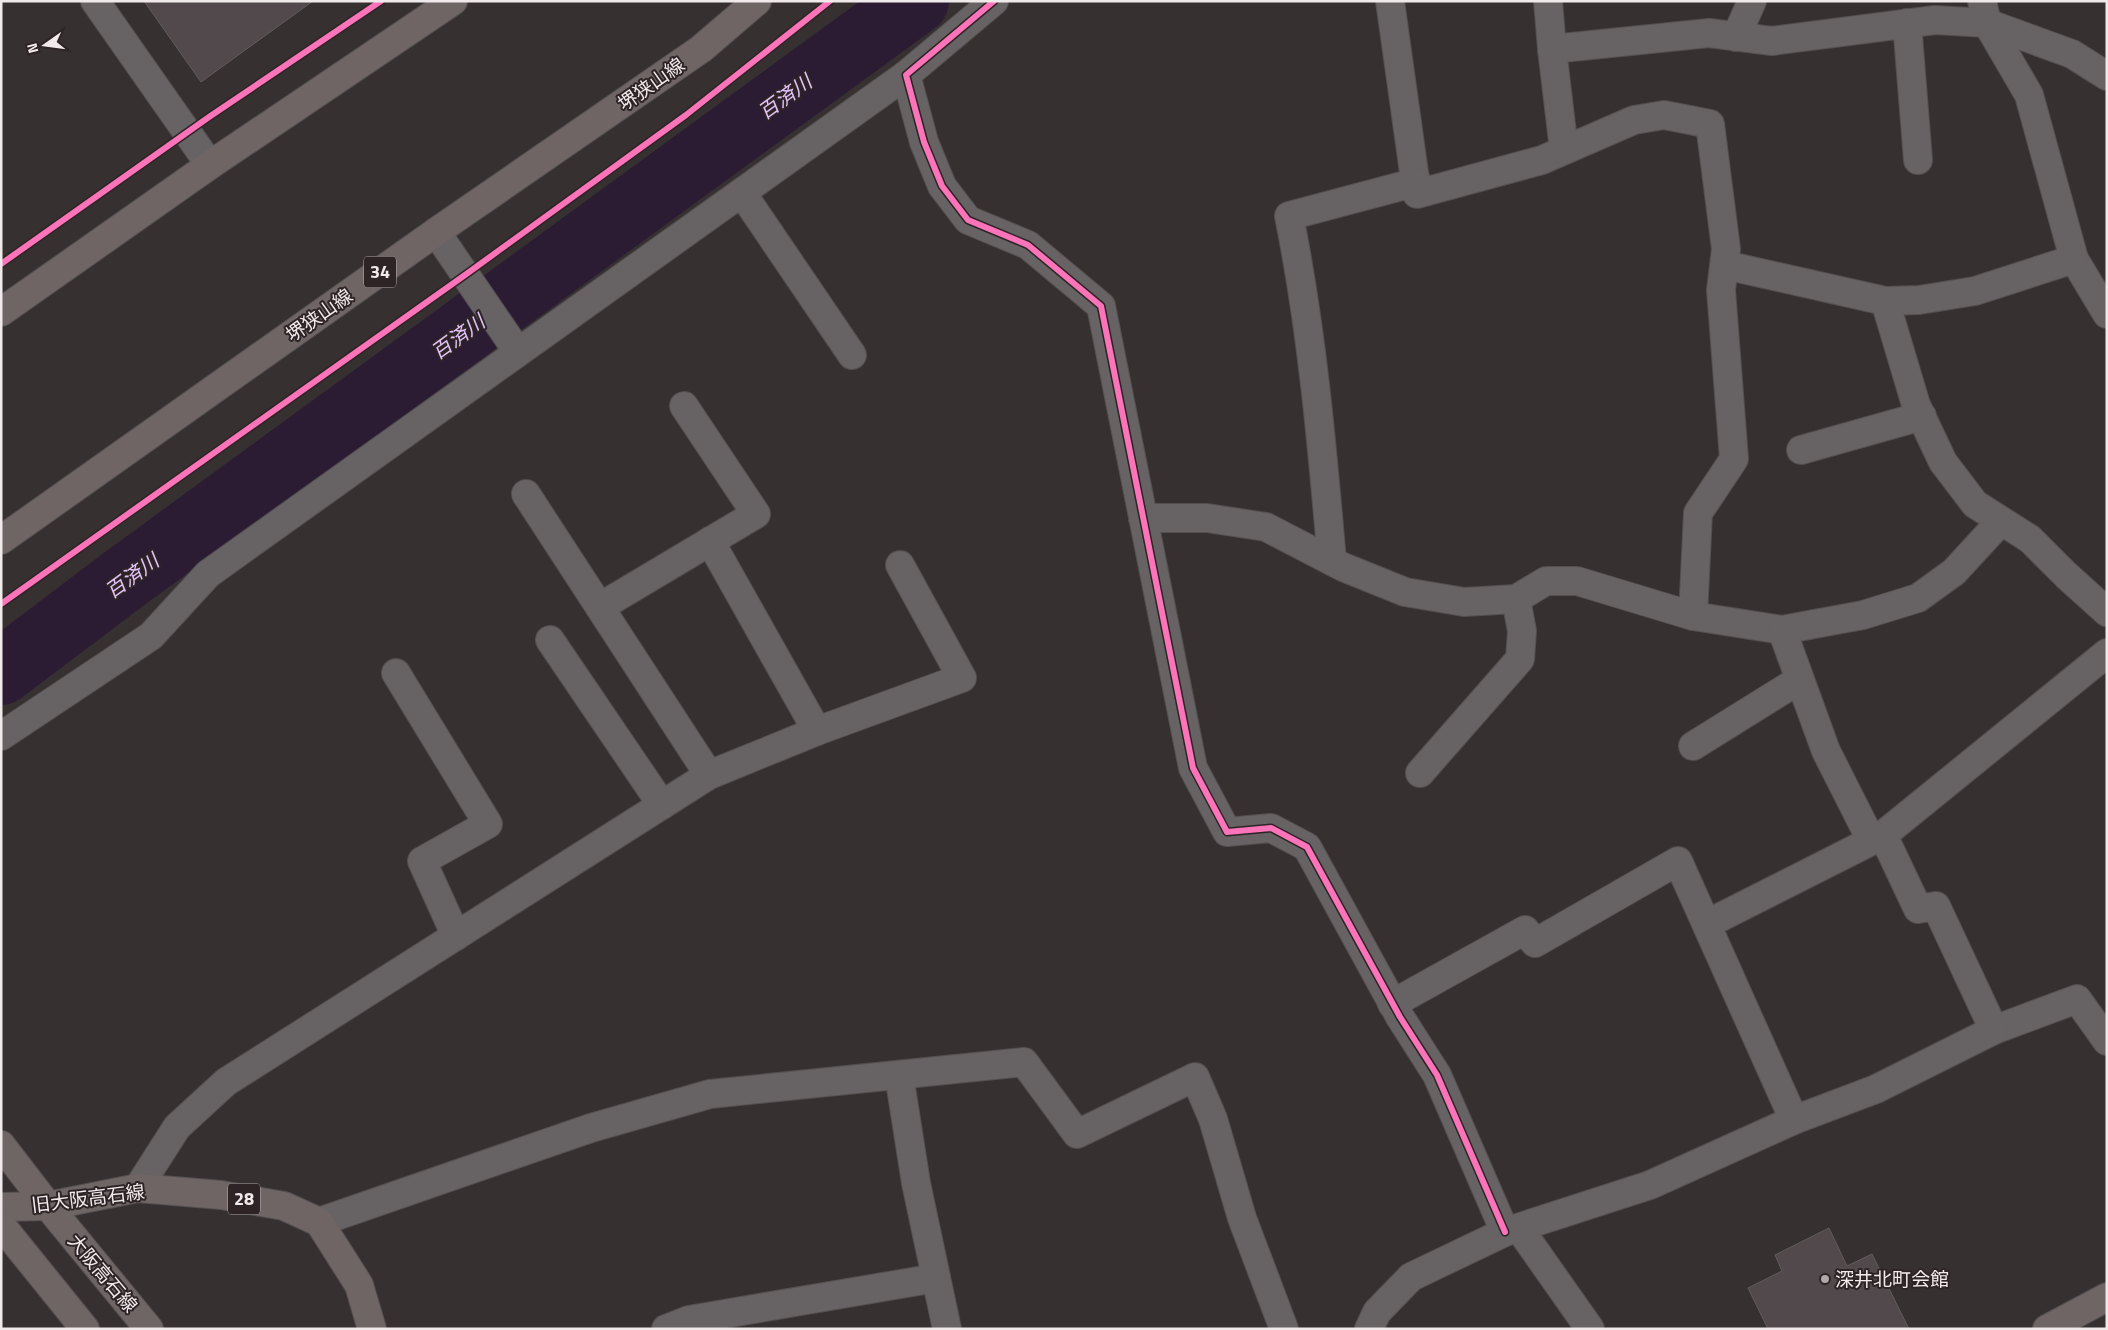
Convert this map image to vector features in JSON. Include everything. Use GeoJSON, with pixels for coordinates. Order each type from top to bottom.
{"type":"FeatureCollection","features":[{"type":"Feature","properties":{"kind":"main road"},"geometry":{"type":"LineString","coordinates":[[1,312],[210,165],[453,1]]}},
{"type":"Feature","properties":{"kind":"main road","name":"堺狭山線"},"geometry":{"type":"LineString","coordinates":[[1,540],[436,232],[701,49],[757,1]]}},
{"type":"Feature","properties":{"kind":"main road","name":"大阪高石線"},"geometry":{"type":"LineString","coordinates":[[1,1146],[149,1329]]}},
{"type":"Feature","properties":{"kind":"main road","name":"旧大阪高石線"},"geometry":{"type":"LineString","coordinates":[[1,1207],[48,1206],[138,1188],[221,1195],[284,1206],[319,1222]]}},
{"type":"Feature","properties":{"kind":"main road"},"geometry":{"type":"LineString","coordinates":[[319,1222],[359,1285],[372,1329]]}},
{"type":"Feature","properties":{"kind":"main road"},"geometry":{"type":"LineString","coordinates":[[1,1225],[85,1329]]}},
{"type":"Feature","properties":{"kind":"main road"},"geometry":{"type":"LineString","coordinates":[[2047,1329],[2107,1297]]}},
{"type":"Feature","properties":{"kind":"street"},"geometry":{"type":"LineString","coordinates":[[95,1],[210,165]]}},
{"type":"Feature","properties":{"kind":"street"},"geometry":{"type":"LineString","coordinates":[[1,736],[151,636],[208,574],[514,346],[742,192],[906,75],[994,1]]}},
{"type":"Feature","properties":{"kind":"street"},"geometry":{"type":"LineString","coordinates":[[1390,1],[1417,182],[1417,194],[1542,160],[1634,120],[1664,115],[1710,124],[1726,249],[1721,290],[1734,459],[1698,513],[1693,616]]}},
{"type":"Feature","properties":{"kind":"street"},"geometry":{"type":"LineString","coordinates":[[1548,1],[1564,150]]}},
{"type":"Feature","properties":{"kind":"street"},"geometry":{"type":"LineString","coordinates":[[1736,37],[1752,1]]}},
{"type":"Feature","properties":{"kind":"street"},"geometry":{"type":"LineString","coordinates":[[1552,50],[1709,33],[1772,41],[1985,12],[2072,54],[2107,76]]}},
{"type":"Feature","properties":{"kind":"street"},"geometry":{"type":"LineString","coordinates":[[1985,12],[2029,95],[2074,259],[2107,314]]}},
{"type":"Feature","properties":{"kind":"street"},"geometry":{"type":"LineString","coordinates":[[1907,23],[1918,160]]}},
{"type":"Feature","properties":{"kind":"street"},"geometry":{"type":"LineString","coordinates":[[906,75],[924,142],[942,186],[968,220],[1028,245],[1102,306],[1193,768],[1228,832],[1271,828],[1307,848],[1392,1004],[1437,1075],[1512,1230],[1590,1329]]}},
{"type":"Feature","properties":{"kind":"street"},"geometry":{"type":"LineString","coordinates":[[1332,561],[1319,415],[1300,274],[1289,216],[1417,182]]}},
{"type":"Feature","properties":{"kind":"street"},"geometry":{"type":"LineString","coordinates":[[742,192],[852,355]]}},
{"type":"Feature","properties":{"kind":"street"},"geometry":{"type":"LineString","coordinates":[[436,232],[514,346]]}},
{"type":"Feature","properties":{"kind":"street"},"geometry":{"type":"LineString","coordinates":[[1725,266],[1885,301],[1919,300],[1975,291],[2074,259]]}},
{"type":"Feature","properties":{"kind":"street"},"geometry":{"type":"LineString","coordinates":[[1885,301],[1916,405],[1943,462],[1975,504],[2030,539],[2107,612]]}},
{"type":"Feature","properties":{"kind":"street"},"geometry":{"type":"LineString","coordinates":[[600,607],[756,514],[684,406]]}},
{"type":"Feature","properties":{"kind":"street"},"geometry":{"type":"LineString","coordinates":[[1801,450],[1922,416]]}},
{"type":"Feature","properties":{"kind":"street"},"geometry":{"type":"LineString","coordinates":[[526,494],[709,775]]}},
{"type":"Feature","properties":{"kind":"street"},"geometry":{"type":"LineString","coordinates":[[1144,518],[1206,518],[1266,527],[1332,561],[1405,592],[1464,602],[1516,599],[1546,581],[1576,580],[1693,616],[1782,630],[1863,615],[1918,598],[1954,572],[2001,520]]}},
{"type":"Feature","properties":{"kind":"street"},"geometry":{"type":"LineString","coordinates":[[710,541],[817,731]]}},
{"type":"Feature","properties":{"kind":"street"},"geometry":{"type":"LineString","coordinates":[[138,1188],[177,1127],[226,1082],[709,775],[817,731],[962,678],[900,565]]}},
{"type":"Feature","properties":{"kind":"street"},"geometry":{"type":"LineString","coordinates":[[1420,773],[1520,659],[1522,631],[1516,599]]}},
{"type":"Feature","properties":{"kind":"street"},"geometry":{"type":"LineString","coordinates":[[1782,630],[1826,751],[1918,908],[1936,906],[1994,1030]]}},
{"type":"Feature","properties":{"kind":"street"},"geometry":{"type":"LineString","coordinates":[[550,640],[662,805]]}},
{"type":"Feature","properties":{"kind":"street"},"geometry":{"type":"LineString","coordinates":[[1707,924],[1877,838],[2107,653]]}},
{"type":"Feature","properties":{"kind":"street"},"geometry":{"type":"LineString","coordinates":[[396,673],[488,824],[422,861],[456,936]]}},
{"type":"Feature","properties":{"kind":"street"},"geometry":{"type":"LineString","coordinates":[[1693,746],[1799,680]]}},
{"type":"Feature","properties":{"kind":"street"},"geometry":{"type":"LineString","coordinates":[[1392,1004],[1525,930],[1535,943],[1678,861],[1794,1120]]}},
{"type":"Feature","properties":{"kind":"street"},"geometry":{"type":"LineString","coordinates":[[1369,1329],[1377,1312],[1411,1277],[1512,1230],[1650,1185],[1794,1120],[1876,1089],[1994,1030],[2077,999],[2107,1041]]}},
{"type":"Feature","properties":{"kind":"street"},"geometry":{"type":"LineString","coordinates":[[319,1222],[591,1128],[710,1094],[1024,1062],[1078,1134],[1195,1077],[1214,1120],[1242,1218],[1284,1329]]}},
{"type":"Feature","properties":{"kind":"street"},"geometry":{"type":"LineString","coordinates":[[899,1075],[916,1183],[947,1329]]}},
{"type":"Feature","properties":{"kind":"street"},"geometry":{"type":"LineString","coordinates":[[666,1329],[689,1320],[936,1278]]}},
{"type":"Feature","properties":{"kind":"building"},"geometry":{"type":"Polygon","coordinates":[[[144,1],[313,1],[201,82],[144,1]]]}},
{"type":"Feature","properties":{"kind":"building","name":"深井北町会館"},"geometry":{"type":"Polygon","coordinates":[[[1829,1228],[1847,1266],[1872,1254],[1909,1329],[1768,1329],[1748,1288],[1782,1271],[1775,1255],[1829,1228]]]}},
{"type":"Feature","properties":{"kind":"waterway","name":"百済川"},"geometry":{"type":"LineString","coordinates":[[1,672],[124,579],[916,1]]}},
{"type":"Feature","properties":{"kind":"cycle path"},"geometry":{"type":"LineString","coordinates":[[1,264],[209,117],[381,1]]}},
{"type":"Feature","properties":{"kind":"cycle path"},"geometry":{"type":"LineString","coordinates":[[1,604],[465,275],[686,115],[830,1]]}},
{"type":"Feature","properties":{"kind":"cycle path"},"geometry":{"type":"LineString","coordinates":[[994,1],[906,75],[924,142],[942,186],[968,220],[1028,245],[1101,306],[1193,768],[1227,832],[1271,828],[1307,847],[1400,1017],[1437,1075],[1505,1232]]}},
{"type":"Feature","properties":{"kind":"place","name":"深井北町会館"},"geometry":{"type":"Point","coordinates":[1825,1279]}}]}
